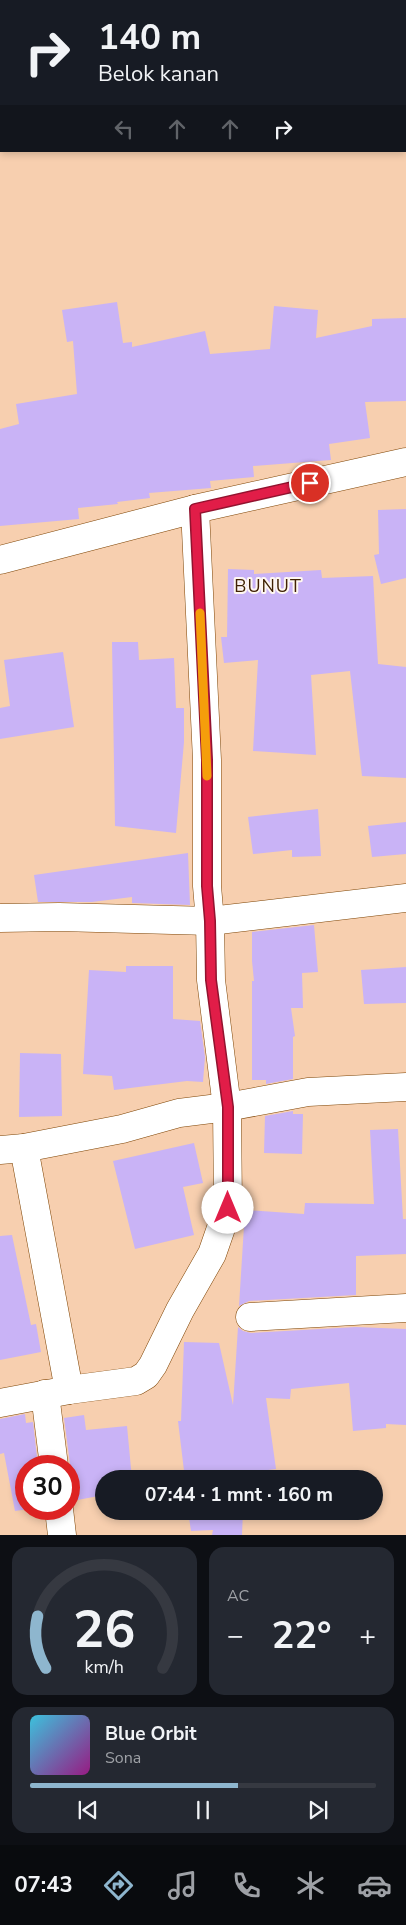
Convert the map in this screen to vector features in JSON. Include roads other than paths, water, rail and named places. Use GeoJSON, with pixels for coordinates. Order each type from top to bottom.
{"type":"FeatureCollection","features":[{"type":"Feature","properties":{"kind":"street"},"geometry":{"type":"LineString","coordinates":[[0,560],[195,509],[406,462]]}},
{"type":"Feature","properties":{"kind":"street"},"geometry":{"type":"LineString","coordinates":[[0,1403],[57,1392],[136,1381],[146,1375],[212,1254],[228,1208],[228,1107],[211,980],[210,921],[207,886],[207,760],[195,509]]}},
{"type":"Feature","properties":{"kind":"street"},"geometry":{"type":"LineString","coordinates":[[0,918],[60,917],[210,921],[406,898]]}},
{"type":"Feature","properties":{"kind":"street"},"geometry":{"type":"LineString","coordinates":[[54,1455],[57,1392],[12,1149],[122,1129],[179,1113],[228,1107],[308,1092],[406,1087]]}},
{"type":"Feature","properties":{"kind":"street"},"geometry":{"type":"LineString","coordinates":[[250,1317],[406,1308]]}},
{"type":"Feature","properties":{"kind":"street"},"geometry":{"type":"LineString","coordinates":[[60,1520],[62,1535]]}},
{"type":"Feature","properties":{"kind":"district","name":"BUNUT"},"geometry":{"type":"Point","coordinates":[268,586]}}]}
